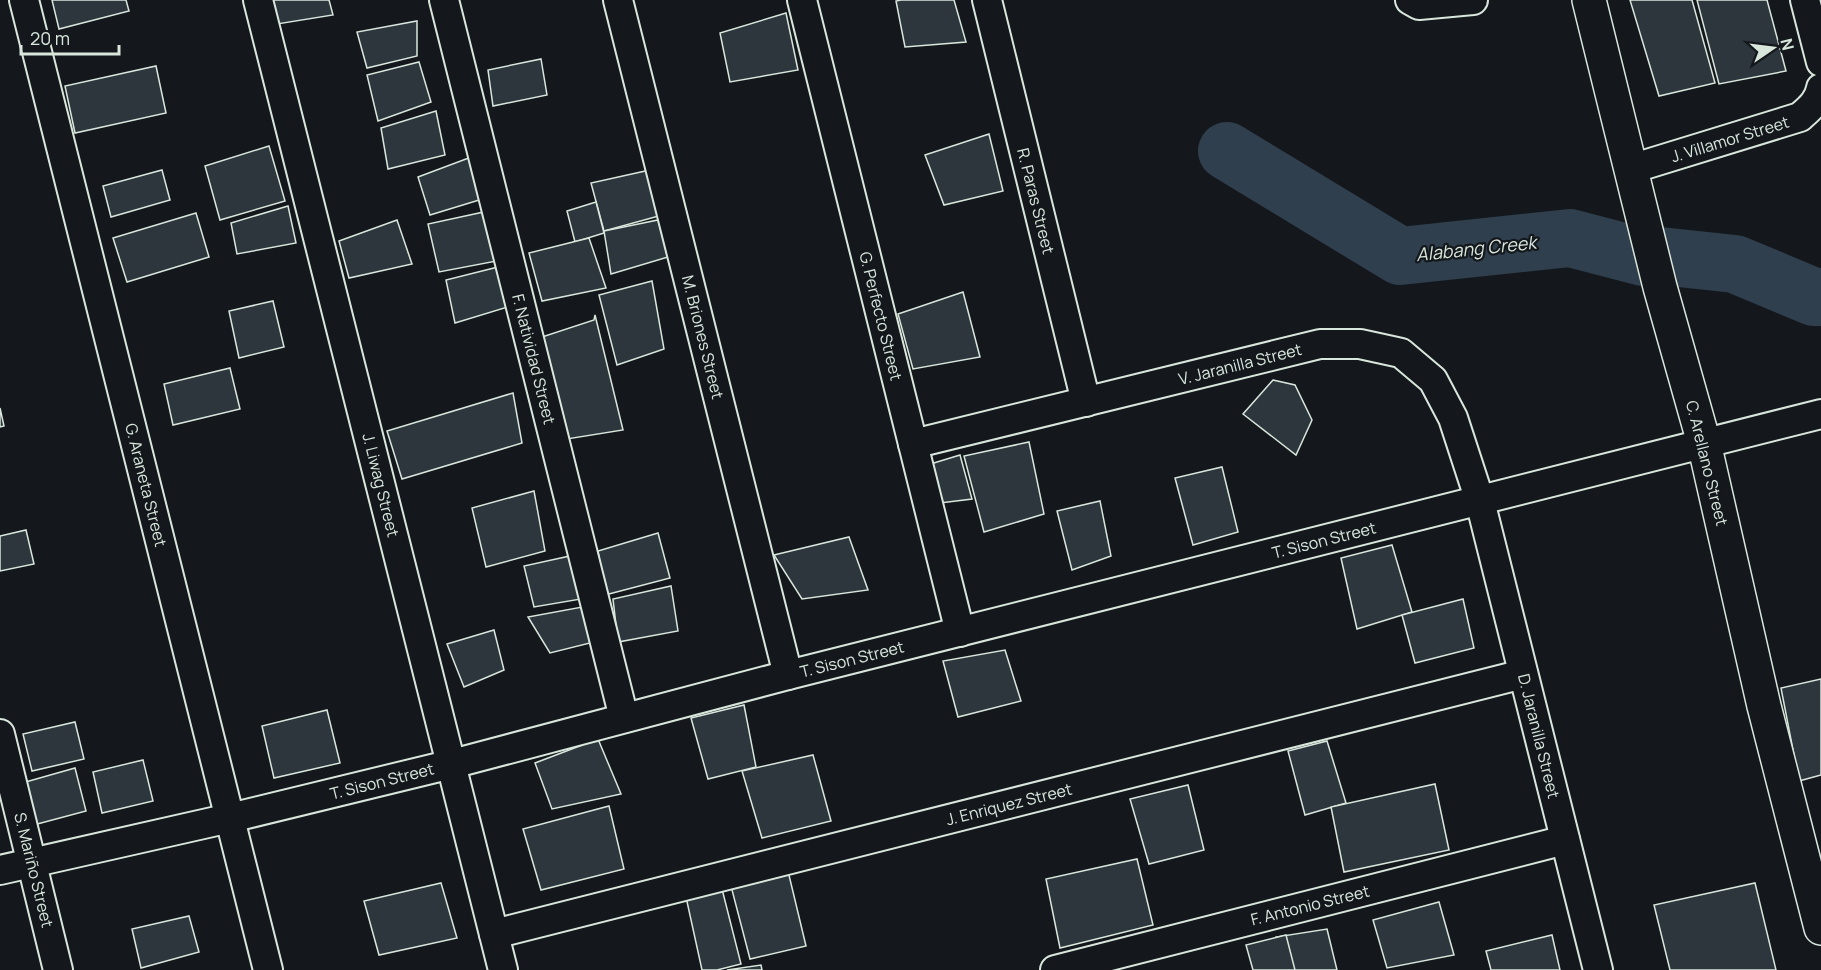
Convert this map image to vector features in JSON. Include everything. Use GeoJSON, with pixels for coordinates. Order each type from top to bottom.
{"type":"FeatureCollection","features":[{"type":"Feature","properties":{"kind":"street","name":"G. Araneta Street"},"geometry":{"type":"LineString","coordinates":[[24,0],[268,970]]}},
{"type":"Feature","properties":{"kind":"street","name":"J. Liwag Street"},"geometry":{"type":"LineString","coordinates":[[258,0],[503,970]]}},
{"type":"Feature","properties":{"kind":"street","name":"F. Natividad Street"},"geometry":{"type":"LineString","coordinates":[[444,0],[624,718]]}},
{"type":"Feature","properties":{"kind":"street","name":"M. Briones Street"},"geometry":{"type":"LineString","coordinates":[[618,0],[788,675]]}},
{"type":"Feature","properties":{"kind":"street","name":"G. Perfecto Street"},"geometry":{"type":"LineString","coordinates":[[802,0],[960,632]]}},
{"type":"Feature","properties":{"kind":"street","name":"R. Paras Street"},"geometry":{"type":"LineString","coordinates":[[987,0],[1086,402]]}},
{"type":"Feature","properties":{"kind":"street"},"geometry":{"type":"LineString","coordinates":[[1410,0],[1419,5],[1473,0]]}},
{"type":"Feature","properties":{"kind":"street","name":"C. Arellano Street"},"geometry":{"type":"LineString","coordinates":[[1589,0],[1660,287],[1704,443],[1764,706],[1821,928]]}},
{"type":"Feature","properties":{"kind":"street"},"geometry":{"type":"LineString","coordinates":[[1805,0],[1821,62]]}},
{"type":"Feature","properties":{"kind":"street","name":"J. Villamor Street"},"geometry":{"type":"LineString","coordinates":[[1631,169],[1800,117],[1812,106],[1820,92]]}},
{"type":"Feature","properties":{"kind":"street","name":"V. Jaranilla Street"},"geometry":{"type":"LineString","coordinates":[[913,444],[1320,344],[1360,344],[1401,353],[1433,380],[1453,418],[1480,501]]}},
{"type":"Feature","properties":{"kind":"street","name":"T. Sison Street"},"geometry":{"type":"LineString","coordinates":[[0,870],[230,818],[452,764],[788,675],[1821,414]]}},
{"type":"Feature","properties":{"kind":"street","name":"D. Jaranilla Street"},"geometry":{"type":"LineString","coordinates":[[1480,501],[1598,970]]}},
{"type":"Feature","properties":{"kind":"street","name":"J. Enriquez Street"},"geometry":{"type":"LineString","coordinates":[[494,934],[1523,674]]}},
{"type":"Feature","properties":{"kind":"street","name":"S. Mariño Street"},"geometry":{"type":"LineString","coordinates":[[0,734],[58,970]]}},
{"type":"Feature","properties":{"kind":"street","name":"F. Antonio Street"},"geometry":{"type":"LineString","coordinates":[[1055,970],[1565,840]]}},
{"type":"Feature","properties":{"kind":"building"},"geometry":{"type":"Polygon","coordinates":[[[52,0],[126,0],[129,11],[59,29],[52,0]]]}},
{"type":"Feature","properties":{"kind":"building"},"geometry":{"type":"Polygon","coordinates":[[[264,0],[329,0],[333,15],[271,25],[264,0]]]}},
{"type":"Feature","properties":{"kind":"building"},"geometry":{"type":"Polygon","coordinates":[[[954,0],[966,42],[905,47],[896,1],[954,0]]]}},
{"type":"Feature","properties":{"kind":"building"},"geometry":{"type":"Polygon","coordinates":[[[1630,0],[1692,0],[1715,83],[1659,96],[1630,0]]]}},
{"type":"Feature","properties":{"kind":"building"},"geometry":{"type":"Polygon","coordinates":[[[1697,0],[1767,0],[1786,71],[1719,84],[1697,0]]]}},
{"type":"Feature","properties":{"kind":"building"},"geometry":{"type":"Polygon","coordinates":[[[786,13],[798,70],[730,82],[720,33],[786,13]]]}},
{"type":"Feature","properties":{"kind":"building"},"geometry":{"type":"Polygon","coordinates":[[[417,21],[417,56],[367,68],[357,32],[417,21]]]}},
{"type":"Feature","properties":{"kind":"building"},"geometry":{"type":"Polygon","coordinates":[[[541,59],[547,95],[493,106],[488,70],[541,59]]]}},
{"type":"Feature","properties":{"kind":"building"},"geometry":{"type":"Polygon","coordinates":[[[419,62],[431,102],[378,121],[367,75],[419,62]]]}},
{"type":"Feature","properties":{"kind":"building"},"geometry":{"type":"Polygon","coordinates":[[[156,66],[166,113],[75,133],[65,86],[156,66]]]}},
{"type":"Feature","properties":{"kind":"building"},"geometry":{"type":"Polygon","coordinates":[[[436,111],[445,155],[388,169],[381,128],[436,111]]]}},
{"type":"Feature","properties":{"kind":"building"},"geometry":{"type":"Polygon","coordinates":[[[989,134],[1003,191],[944,205],[925,155],[989,134]]]}},
{"type":"Feature","properties":{"kind":"building"},"geometry":{"type":"Polygon","coordinates":[[[269,146],[285,201],[220,220],[205,166],[269,146]]]}},
{"type":"Feature","properties":{"kind":"building"},"geometry":{"type":"Polygon","coordinates":[[[474,156],[489,197],[430,215],[418,177],[474,156]]]}},
{"type":"Feature","properties":{"kind":"building"},"geometry":{"type":"Polygon","coordinates":[[[659,168],[666,214],[604,231],[591,183],[659,168]]]}},
{"type":"Feature","properties":{"kind":"building"},"geometry":{"type":"Polygon","coordinates":[[[162,170],[170,200],[111,217],[103,186],[162,170]]]}},
{"type":"Feature","properties":{"kind":"building"},"geometry":{"type":"Polygon","coordinates":[[[596,202],[604,233],[575,242],[567,211],[596,202]]]}},
{"type":"Feature","properties":{"kind":"building"},"geometry":{"type":"Polygon","coordinates":[[[288,206],[296,243],[237,254],[231,223],[288,206]]]}},
{"type":"Feature","properties":{"kind":"building"},"geometry":{"type":"Polygon","coordinates":[[[493,210],[502,260],[439,272],[428,224],[493,210]]]}},
{"type":"Feature","properties":{"kind":"building"},"geometry":{"type":"Polygon","coordinates":[[[196,213],[209,257],[127,282],[113,238],[196,213]]]}},
{"type":"Feature","properties":{"kind":"building"},"geometry":{"type":"Polygon","coordinates":[[[397,220],[412,264],[349,278],[339,241],[397,220]]]}},
{"type":"Feature","properties":{"kind":"building"},"geometry":{"type":"Polygon","coordinates":[[[658,220],[668,257],[611,274],[604,231],[658,220]]]}},
{"type":"Feature","properties":{"kind":"building"},"geometry":{"type":"Polygon","coordinates":[[[589,238],[606,288],[542,301],[529,253],[589,238]]]}},
{"type":"Feature","properties":{"kind":"building"},"geometry":{"type":"Polygon","coordinates":[[[506,265],[514,305],[455,323],[446,280],[506,265]]]}},
{"type":"Feature","properties":{"kind":"building"},"geometry":{"type":"Polygon","coordinates":[[[652,281],[664,349],[617,365],[599,295],[652,281]]]}},
{"type":"Feature","properties":{"kind":"building"},"geometry":{"type":"Polygon","coordinates":[[[963,292],[980,357],[913,369],[898,314],[963,292]]]}},
{"type":"Feature","properties":{"kind":"building"},"geometry":{"type":"Polygon","coordinates":[[[273,301],[284,347],[239,358],[229,311],[273,301]]]}},
{"type":"Feature","properties":{"kind":"building"},"geometry":{"type":"Polygon","coordinates":[[[595,315],[623,430],[567,439],[539,338],[594,320],[595,315]]]}},
{"type":"Feature","properties":{"kind":"building"},"geometry":{"type":"Polygon","coordinates":[[[230,368],[240,409],[173,425],[164,384],[230,368]]]}},
{"type":"Feature","properties":{"kind":"building"},"geometry":{"type":"Polygon","coordinates":[[[1273,380],[1295,385],[1312,420],[1296,455],[1243,414],[1273,380]]]}},
{"type":"Feature","properties":{"kind":"building"},"geometry":{"type":"Polygon","coordinates":[[[513,393],[522,443],[402,479],[387,431],[513,393]]]}},
{"type":"Feature","properties":{"kind":"building"},"geometry":{"type":"Polygon","coordinates":[[[0,408],[4,426],[0,427],[0,408]]]}},
{"type":"Feature","properties":{"kind":"building"},"geometry":{"type":"Polygon","coordinates":[[[1029,442],[1044,514],[984,532],[964,456],[1029,442]]]}},
{"type":"Feature","properties":{"kind":"building"},"geometry":{"type":"Polygon","coordinates":[[[960,455],[972,499],[940,503],[924,466],[960,455]]]}},
{"type":"Feature","properties":{"kind":"building"},"geometry":{"type":"Polygon","coordinates":[[[1222,467],[1238,532],[1193,545],[1175,478],[1222,467]]]}},
{"type":"Feature","properties":{"kind":"building"},"geometry":{"type":"Polygon","coordinates":[[[534,491],[545,551],[486,567],[472,508],[534,491]]]}},
{"type":"Feature","properties":{"kind":"building"},"geometry":{"type":"Polygon","coordinates":[[[1100,501],[1111,556],[1072,570],[1057,511],[1100,501]]]}},
{"type":"Feature","properties":{"kind":"building"},"geometry":{"type":"Polygon","coordinates":[[[26,530],[34,564],[0,571],[0,536],[26,530]]]}},
{"type":"Feature","properties":{"kind":"building"},"geometry":{"type":"Polygon","coordinates":[[[658,533],[670,578],[605,595],[598,551],[658,533]]]}},
{"type":"Feature","properties":{"kind":"building"},"geometry":{"type":"Polygon","coordinates":[[[849,537],[868,590],[802,599],[774,555],[849,537]]]}},
{"type":"Feature","properties":{"kind":"building"},"geometry":{"type":"Polygon","coordinates":[[[1392,545],[1412,612],[1357,629],[1341,558],[1392,545]]]}},
{"type":"Feature","properties":{"kind":"building"},"geometry":{"type":"Polygon","coordinates":[[[579,554],[587,598],[534,607],[524,566],[579,554]]]}},
{"type":"Feature","properties":{"kind":"building"},"geometry":{"type":"Polygon","coordinates":[[[671,586],[678,631],[618,642],[613,599],[671,586]]]}},
{"type":"Feature","properties":{"kind":"building"},"geometry":{"type":"Polygon","coordinates":[[[1463,599],[1474,648],[1415,663],[1402,615],[1463,599]]]}},
{"type":"Feature","properties":{"kind":"building"},"geometry":{"type":"Polygon","coordinates":[[[593,605],[602,640],[550,653],[528,617],[593,605]]]}},
{"type":"Feature","properties":{"kind":"building"},"geometry":{"type":"Polygon","coordinates":[[[494,630],[504,670],[464,687],[447,644],[494,630]]]}},
{"type":"Feature","properties":{"kind":"building"},"geometry":{"type":"Polygon","coordinates":[[[1005,650],[1021,701],[958,717],[943,661],[1005,650]]]}},
{"type":"Feature","properties":{"kind":"building"},"geometry":{"type":"Polygon","coordinates":[[[1821,679],[1821,775],[1799,781],[1781,688],[1821,679]]]}},
{"type":"Feature","properties":{"kind":"building"},"geometry":{"type":"Polygon","coordinates":[[[744,705],[756,767],[708,779],[691,718],[744,705]]]}},
{"type":"Feature","properties":{"kind":"building"},"geometry":{"type":"Polygon","coordinates":[[[327,710],[340,763],[274,778],[262,726],[327,710]]]}},
{"type":"Feature","properties":{"kind":"building"},"geometry":{"type":"Polygon","coordinates":[[[75,722],[84,759],[32,771],[23,734],[75,722]]]}},
{"type":"Feature","properties":{"kind":"building"},"geometry":{"type":"Polygon","coordinates":[[[598,739],[621,794],[552,809],[535,763],[598,739]]]}},
{"type":"Feature","properties":{"kind":"building"},"geometry":{"type":"Polygon","coordinates":[[[1327,741],[1346,803],[1305,815],[1288,751],[1327,741]]]}},
{"type":"Feature","properties":{"kind":"building"},"geometry":{"type":"Polygon","coordinates":[[[813,755],[831,821],[762,838],[742,771],[813,755]]]}},
{"type":"Feature","properties":{"kind":"building"},"geometry":{"type":"Polygon","coordinates":[[[143,760],[153,801],[102,813],[93,772],[143,760]]]}},
{"type":"Feature","properties":{"kind":"building"},"geometry":{"type":"Polygon","coordinates":[[[75,768],[86,811],[26,827],[15,785],[75,768]]]}},
{"type":"Feature","properties":{"kind":"building"},"geometry":{"type":"Polygon","coordinates":[[[1435,784],[1449,850],[1344,872],[1331,807],[1435,784]]]}},
{"type":"Feature","properties":{"kind":"building"},"geometry":{"type":"Polygon","coordinates":[[[1188,785],[1204,850],[1149,864],[1130,799],[1188,785]]]}},
{"type":"Feature","properties":{"kind":"building"},"geometry":{"type":"Polygon","coordinates":[[[609,806],[624,869],[541,890],[523,829],[609,806]]]}},
{"type":"Feature","properties":{"kind":"building"},"geometry":{"type":"Polygon","coordinates":[[[1137,859],[1153,925],[1060,948],[1046,879],[1137,859]]]}},
{"type":"Feature","properties":{"kind":"building"},"geometry":{"type":"Polygon","coordinates":[[[788,871],[806,946],[750,959],[731,886],[788,871]]]}},
{"type":"Feature","properties":{"kind":"building"},"geometry":{"type":"Polygon","coordinates":[[[441,883],[457,938],[379,955],[364,901],[441,883]]]}},
{"type":"Feature","properties":{"kind":"building"},"geometry":{"type":"Polygon","coordinates":[[[1755,883],[1776,970],[1670,970],[1654,905],[1755,883]]]}},
{"type":"Feature","properties":{"kind":"building"},"geometry":{"type":"Polygon","coordinates":[[[722,889],[741,964],[717,970],[702,970],[686,897],[722,889]]]}},
{"type":"Feature","properties":{"kind":"building"},"geometry":{"type":"Polygon","coordinates":[[[1439,902],[1454,955],[1387,968],[1373,920],[1439,902]]]}},
{"type":"Feature","properties":{"kind":"building"},"geometry":{"type":"Polygon","coordinates":[[[189,916],[199,952],[141,968],[132,929],[189,916]]]}},
{"type":"Feature","properties":{"kind":"building"},"geometry":{"type":"Polygon","coordinates":[[[1327,929],[1337,970],[1285,970],[1276,937],[1327,929]]]}},
{"type":"Feature","properties":{"kind":"building"},"geometry":{"type":"Polygon","coordinates":[[[1286,935],[1295,970],[1253,970],[1246,945],[1286,935]]]}},
{"type":"Feature","properties":{"kind":"building"},"geometry":{"type":"Polygon","coordinates":[[[1552,935],[1560,970],[1491,970],[1486,951],[1552,935]]]}},
{"type":"Feature","properties":{"kind":"building"},"geometry":{"type":"Polygon","coordinates":[[[761,965],[762,970],[727,970],[761,965]]]}},
{"type":"Feature","properties":{"kind":"waterway","name":"Alabang Creek"},"geometry":{"type":"LineString","coordinates":[[1227,151],[1400,256],[1570,238],[1643,257]]}},
{"type":"Feature","properties":{"kind":"waterway","name":"Alabang Creek"},"geometry":{"type":"LineString","coordinates":[[1660,256],[1735,264],[1814,297],[1821,297]]}}]}
